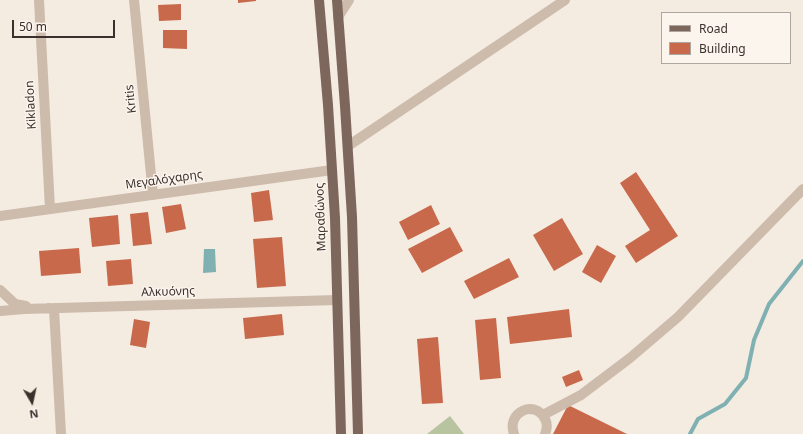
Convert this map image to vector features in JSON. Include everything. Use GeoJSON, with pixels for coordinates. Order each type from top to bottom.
{"type":"FeatureCollection","features":[{"type":"Feature","properties":{"kind":"main road","name":"Μαραθώνος"},"geometry":{"type":"LineString","coordinates":[[319,0],[335,218],[341,434]]}},
{"type":"Feature","properties":{"kind":"main road"},"geometry":{"type":"LineString","coordinates":[[337,0],[352,218],[358,434]]}},
{"type":"Feature","properties":{"kind":"street","name":"Kikladon"},"geometry":{"type":"LineString","coordinates":[[38,0],[50,209]]}},
{"type":"Feature","properties":{"kind":"street","name":"Kritis"},"geometry":{"type":"LineString","coordinates":[[134,0],[153,195]]}},
{"type":"Feature","properties":{"kind":"street"},"geometry":{"type":"LineString","coordinates":[[338,17],[349,0]]}},
{"type":"Feature","properties":{"kind":"street"},"geometry":{"type":"LineString","coordinates":[[348,146],[565,0]]}},
{"type":"Feature","properties":{"kind":"street","name":"Μεγαλόχαρης"},"geometry":{"type":"LineString","coordinates":[[1,217],[332,170]]}},
{"type":"Feature","properties":{"kind":"street"},"geometry":{"type":"LineString","coordinates":[[543,415],[581,395],[630,358],[678,317],[803,189]]}},
{"type":"Feature","properties":{"kind":"street"},"geometry":{"type":"LineString","coordinates":[[0,290],[15,304],[54,309],[61,434]]}},
{"type":"Feature","properties":{"kind":"street","name":"Αλκυόνης"},"geometry":{"type":"LineString","coordinates":[[0,311],[24,309],[337,300]]}},
{"type":"Feature","properties":{"kind":"street"},"geometry":{"type":"LineString","coordinates":[[514,434],[512,430],[514,419],[517,414],[528,409],[539,411],[543,415],[547,426],[545,434]]}},
{"type":"Feature","properties":{"kind":"green space"},"geometry":{"type":"Polygon","coordinates":[[[450,416],[464,434],[427,434],[450,416]]]}},
{"type":"Feature","properties":{"kind":"water"},"geometry":{"type":"Polygon","coordinates":[[[204,249],[215,249],[216,272],[203,273],[204,249]]]}},
{"type":"Feature","properties":{"kind":"building"},"geometry":{"type":"Polygon","coordinates":[[[238,0],[256,0],[256,1],[238,3],[238,0]]]}},
{"type":"Feature","properties":{"kind":"building"},"geometry":{"type":"Polygon","coordinates":[[[181,4],[181,20],[159,21],[158,5],[181,4]]]}},
{"type":"Feature","properties":{"kind":"building"},"geometry":{"type":"Polygon","coordinates":[[[163,30],[187,30],[187,49],[163,48],[163,30]]]}},
{"type":"Feature","properties":{"kind":"building"},"geometry":{"type":"Polygon","coordinates":[[[636,172],[678,236],[636,263],[625,246],[650,230],[620,183],[636,172]]]}},
{"type":"Feature","properties":{"kind":"building"},"geometry":{"type":"Polygon","coordinates":[[[269,190],[273,220],[254,222],[251,193],[269,190]]]}},
{"type":"Feature","properties":{"kind":"building"},"geometry":{"type":"Polygon","coordinates":[[[181,204],[186,229],[166,233],[162,207],[181,204]]]}},
{"type":"Feature","properties":{"kind":"building"},"geometry":{"type":"Polygon","coordinates":[[[431,205],[440,224],[408,240],[399,222],[431,205]]]}},
{"type":"Feature","properties":{"kind":"building"},"geometry":{"type":"Polygon","coordinates":[[[148,212],[152,244],[133,246],[130,214],[148,212]]]}},
{"type":"Feature","properties":{"kind":"building"},"geometry":{"type":"Polygon","coordinates":[[[118,215],[120,244],[92,247],[89,218],[118,215]]]}},
{"type":"Feature","properties":{"kind":"building"},"geometry":{"type":"Polygon","coordinates":[[[562,218],[583,254],[554,271],[533,235],[562,218]]]}},
{"type":"Feature","properties":{"kind":"building"},"geometry":{"type":"Polygon","coordinates":[[[450,227],[463,251],[422,273],[408,249],[450,227]]]}},
{"type":"Feature","properties":{"kind":"building"},"geometry":{"type":"Polygon","coordinates":[[[282,237],[286,286],[257,288],[253,239],[282,237]]]}},
{"type":"Feature","properties":{"kind":"building"},"geometry":{"type":"Polygon","coordinates":[[[597,245],[616,256],[601,283],[582,272],[597,245]]]}},
{"type":"Feature","properties":{"kind":"building"},"geometry":{"type":"Polygon","coordinates":[[[79,248],[81,273],[41,276],[39,251],[79,248]]]}},
{"type":"Feature","properties":{"kind":"building"},"geometry":{"type":"Polygon","coordinates":[[[509,258],[519,277],[474,299],[464,281],[509,258]]]}},
{"type":"Feature","properties":{"kind":"building"},"geometry":{"type":"Polygon","coordinates":[[[131,259],[133,284],[108,286],[106,261],[131,259]]]}},
{"type":"Feature","properties":{"kind":"building"},"geometry":{"type":"Polygon","coordinates":[[[569,309],[572,337],[510,344],[507,317],[569,309]]]}},
{"type":"Feature","properties":{"kind":"building"},"geometry":{"type":"Polygon","coordinates":[[[282,314],[284,335],[245,339],[243,318],[282,314]]]}},
{"type":"Feature","properties":{"kind":"building"},"geometry":{"type":"Polygon","coordinates":[[[496,318],[501,378],[480,380],[475,320],[496,318]]]}},
{"type":"Feature","properties":{"kind":"building"},"geometry":{"type":"Polygon","coordinates":[[[134,319],[150,322],[146,348],[130,345],[134,319]]]}},
{"type":"Feature","properties":{"kind":"building"},"geometry":{"type":"Polygon","coordinates":[[[438,337],[443,403],[422,404],[417,339],[438,337]]]}},
{"type":"Feature","properties":{"kind":"building"},"geometry":{"type":"Polygon","coordinates":[[[579,370],[583,380],[566,387],[562,377],[579,370]]]}},
{"type":"Feature","properties":{"kind":"building"},"geometry":{"type":"Polygon","coordinates":[[[568,405],[627,434],[553,434],[568,405]]]}},
{"type":"Feature","properties":{"kind":"waterway"},"geometry":{"type":"LineString","coordinates":[[690,434],[698,419],[725,404],[746,378],[754,340],[769,304],[803,261]]}}]}
